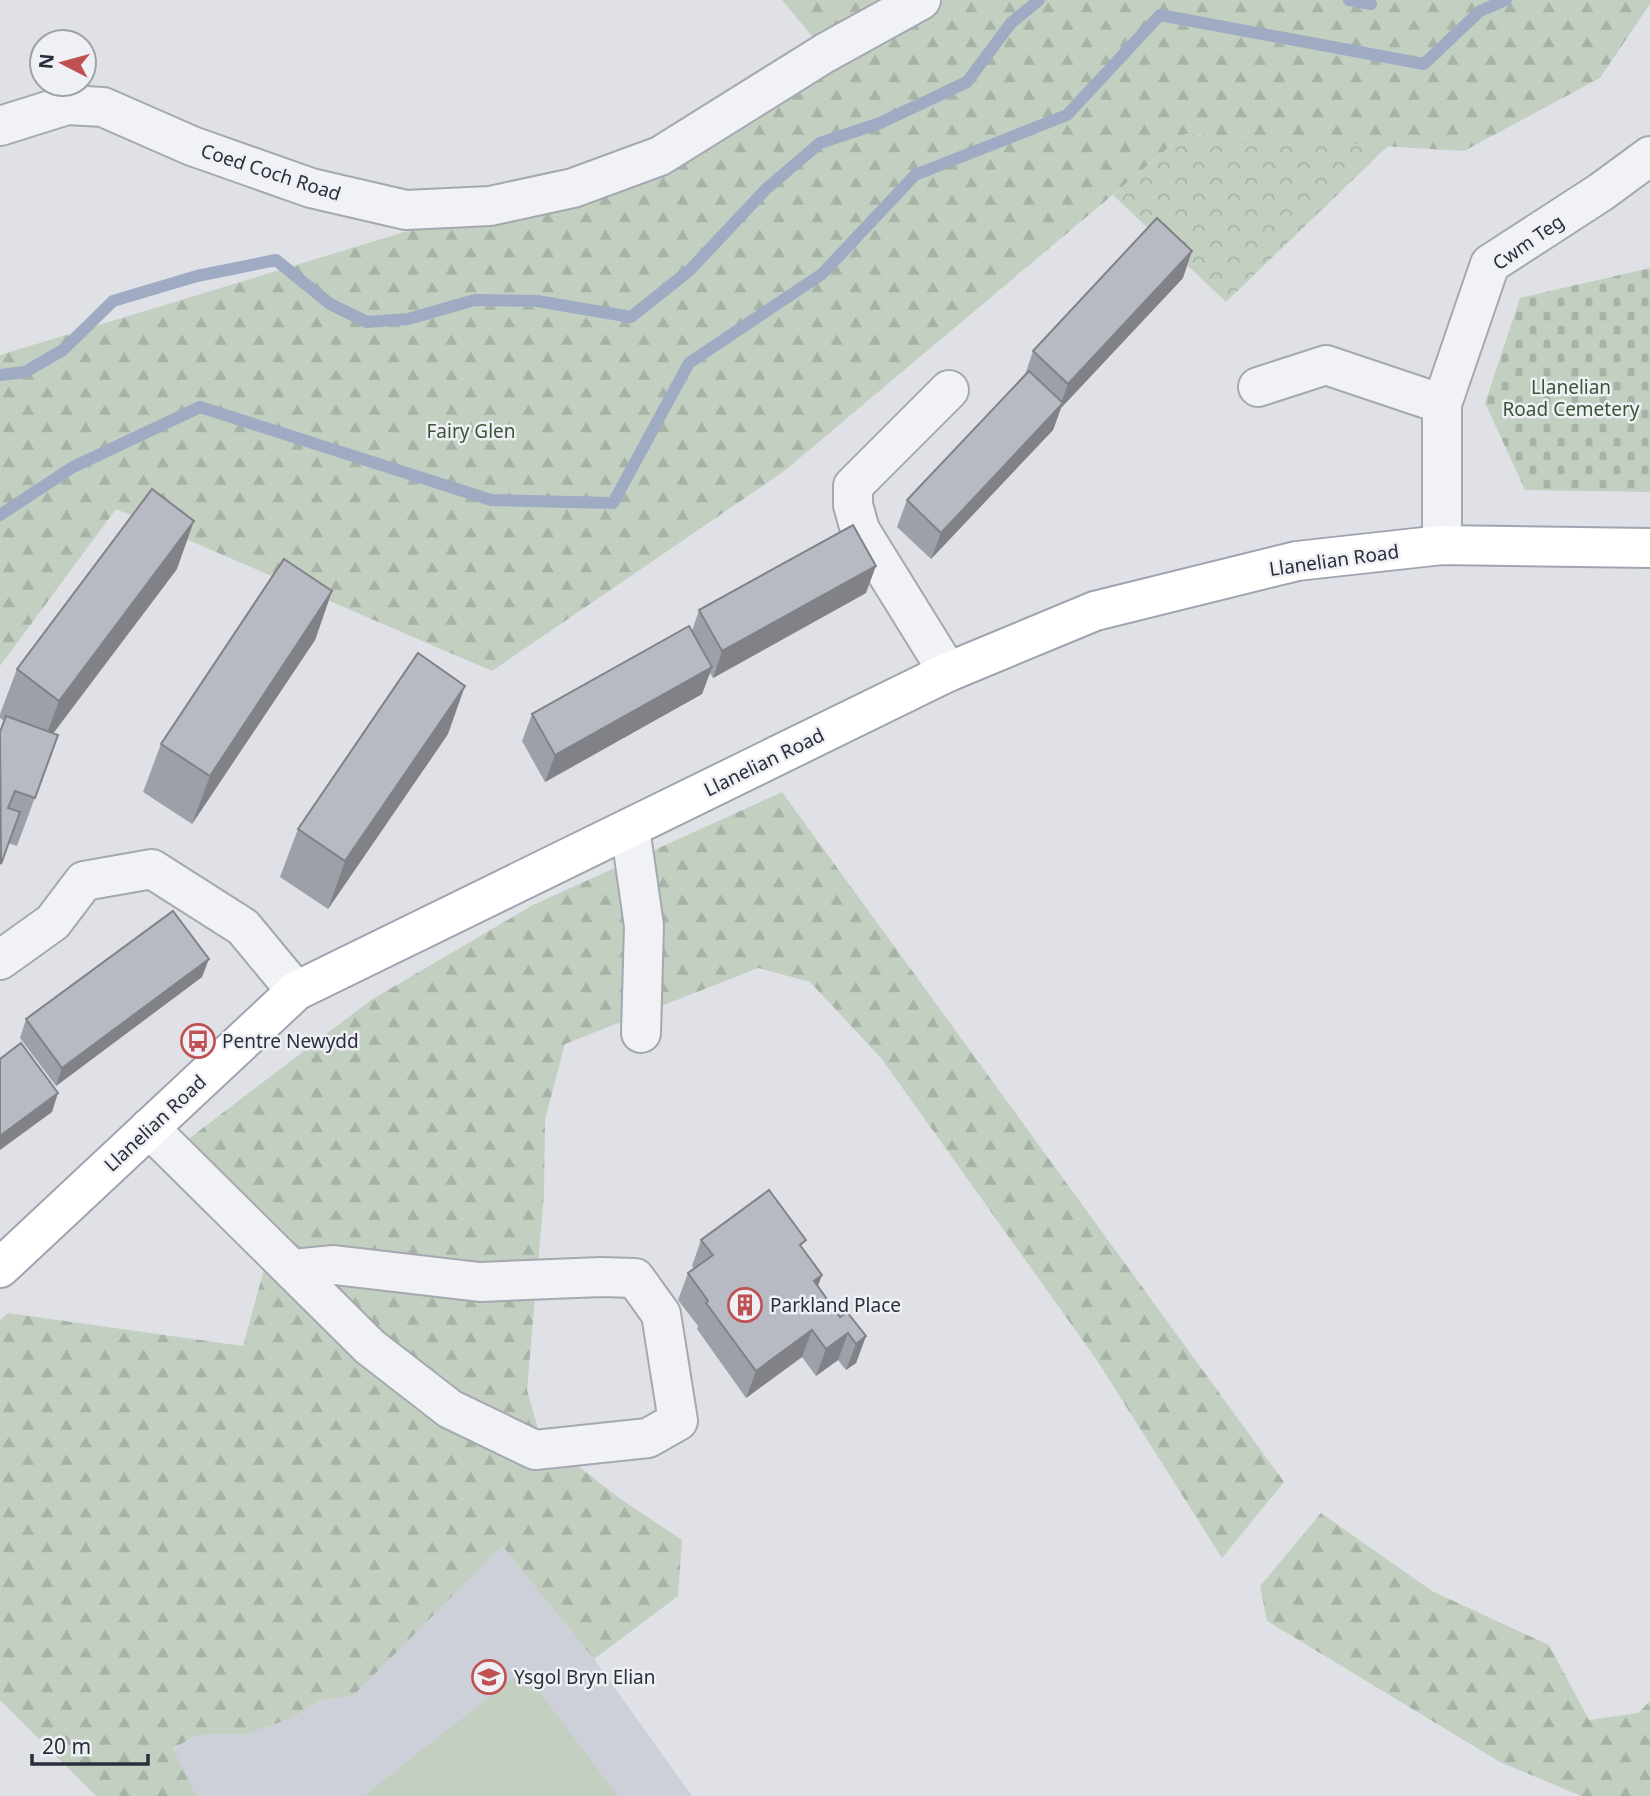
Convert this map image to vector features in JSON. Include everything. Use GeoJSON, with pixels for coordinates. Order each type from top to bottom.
{"type":"FeatureCollection","features":[{"type":"Feature","properties":{"kind":"main road","name":"Llanelian Road"},"geometry":{"type":"LineString","coordinates":[[0,1268],[296,991],[948,672],[1095,611],[1297,561],[1442,545],[1650,548]]}},
{"type":"Feature","properties":{"kind":"street","name":"Coed Coch Road"},"geometry":{"type":"LineString","coordinates":[[0,126],[67,105],[103,107],[192,146],[311,188],[406,210],[490,206],[573,188],[660,156],[825,53],[921,0]]}},
{"type":"Feature","properties":{"kind":"street","name":"Cwm Teg"},"geometry":{"type":"LineString","coordinates":[[1442,545],[1442,404],[1490,264],[1601,192],[1650,156]]}},
{"type":"Feature","properties":{"kind":"street"},"geometry":{"type":"LineString","coordinates":[[1258,387],[1326,365],[1442,404]]}},
{"type":"Feature","properties":{"kind":"street"},"geometry":{"type":"LineString","coordinates":[[948,672],[860,530],[853,505],[853,486],[949,390]]}},
{"type":"Feature","properties":{"kind":"street"},"geometry":{"type":"LineString","coordinates":[[630,828],[644,926],[641,1033]]}},
{"type":"Feature","properties":{"kind":"street"},"geometry":{"type":"LineString","coordinates":[[0,960],[53,922],[83,881],[152,869],[243,927],[296,991]]}},
{"type":"Feature","properties":{"kind":"street"},"geometry":{"type":"LineString","coordinates":[[149,1128],[370,1347],[450,1409],[535,1450],[648,1438],[678,1421],[661,1314],[635,1278],[480,1282],[334,1265],[293,1269]]}},
{"type":"Feature","properties":{"kind":"shaded area","name":"Ysgol Bryn Elian"},"geometry":{"type":"Polygon","coordinates":[[[502,1546],[594,1659],[692,1796],[197,1796],[173,1750],[197,1735],[247,1734],[292,1718],[320,1700],[353,1696],[502,1546]]]}},
{"type":"Feature","properties":{"kind":"green space","name":"Fairy Glen"},"geometry":{"type":"Polygon","coordinates":[[[782,0],[1650,0],[1650,4],[1600,78],[1464,151],[1185,134],[783,472],[492,671],[116,509],[0,666],[0,355],[490,206],[573,188],[825,52],[782,0]]]}},
{"type":"Feature","properties":{"kind":"green space"},"geometry":{"type":"Polygon","coordinates":[[[1185,134],[1388,146],[1226,302],[1113,195],[1185,134]]]}},
{"type":"Feature","properties":{"kind":"green space","name":"Llanelian Road Cemetery"},"geometry":{"type":"Polygon","coordinates":[[[1650,268],[1650,492],[1525,490],[1485,403],[1520,298],[1650,268]]]}},
{"type":"Feature","properties":{"kind":"green space"},"geometry":{"type":"Polygon","coordinates":[[[782,792],[1284,1482],[1222,1558],[1096,1359],[881,1058],[810,982],[758,968],[565,1044],[545,1120],[544,1195],[527,1390],[540,1436],[619,1498],[682,1540],[678,1596],[594,1659],[502,1546],[353,1696],[320,1700],[292,1718],[247,1734],[197,1735],[173,1749],[197,1796],[96,1796],[0,1700],[0,1320],[8,1313],[243,1346],[266,1262],[178,1147],[371,1000],[533,905],[782,792]]]}},
{"type":"Feature","properties":{"kind":"green space"},"geometry":{"type":"Polygon","coordinates":[[[1321,1513],[1432,1591],[1549,1645],[1589,1720],[1638,1713],[1650,1701],[1650,1796],[1581,1796],[1500,1762],[1267,1621],[1260,1586],[1321,1513]]]}},
{"type":"Feature","properties":{"kind":"green space"},"geometry":{"type":"Polygon","coordinates":[[[523,1670],[618,1796],[364,1796],[523,1670]]]}},
{"type":"Feature","properties":{"kind":"building"},"geometry":{"type":"Polygon","coordinates":[[[1157,218],[1192,251],[1068,384],[1033,351],[1157,218]]]}},
{"type":"Feature","properties":{"kind":"building"},"geometry":{"type":"Polygon","coordinates":[[[1029,371],[1063,403],[941,533],[907,500],[1029,371]]]}},
{"type":"Feature","properties":{"kind":"building"},"geometry":{"type":"Polygon","coordinates":[[[152,489],[194,521],[59,701],[17,669],[152,489]]]}},
{"type":"Feature","properties":{"kind":"building"},"geometry":{"type":"Polygon","coordinates":[[[853,525],[876,566],[722,651],[699,610],[853,525]]]}},
{"type":"Feature","properties":{"kind":"building"},"geometry":{"type":"Polygon","coordinates":[[[284,559],[332,591],[210,776],[161,744],[284,559]]]}},
{"type":"Feature","properties":{"kind":"building"},"geometry":{"type":"Polygon","coordinates":[[[689,626],[712,667],[555,755],[532,714],[689,626]]]}},
{"type":"Feature","properties":{"kind":"building"},"geometry":{"type":"Polygon","coordinates":[[[418,653],[465,686],[345,861],[298,829],[418,653]]]}},
{"type":"Feature","properties":{"kind":"building"},"geometry":{"type":"Polygon","coordinates":[[[6,716],[58,735],[35,798],[15,791],[8,808],[20,812],[1,864],[0,732],[6,716]]]}},
{"type":"Feature","properties":{"kind":"building"},"geometry":{"type":"Polygon","coordinates":[[[173,911],[209,959],[62,1068],[26,1019],[173,911]]]}},
{"type":"Feature","properties":{"kind":"building"},"geometry":{"type":"Polygon","coordinates":[[[21,1043],[58,1093],[0,1136],[0,1059],[21,1043]]]}},
{"type":"Feature","properties":{"kind":"building","name":"Parkland Place"},"geometry":{"type":"Polygon","coordinates":[[[769,1190],[806,1240],[800,1245],[822,1275],[814,1281],[840,1317],[847,1312],[866,1336],[856,1344],[848,1333],[826,1349],[812,1330],[756,1371],[706,1303],[708,1301],[688,1273],[713,1255],[701,1240],[769,1190]]]}},
{"type":"Feature","properties":{"kind":"waterway"},"geometry":{"type":"LineString","coordinates":[[0,375],[25,372],[63,350],[113,301],[197,276],[276,260],[330,304],[367,322],[408,319],[475,300],[537,301],[631,317],[690,270],[766,189],[820,143],[880,123],[967,82],[1011,23],[1039,0]]}},
{"type":"Feature","properties":{"kind":"waterway"},"geometry":{"type":"LineString","coordinates":[[1349,0],[1371,4]]}},
{"type":"Feature","properties":{"kind":"waterway"},"geometry":{"type":"LineString","coordinates":[[0,515],[73,467],[200,407],[491,500],[613,503],[689,363],[822,274],[915,175],[1067,115],[1160,15],[1424,64],[1480,11],[1506,0]]}},
{"type":"Feature","properties":{"kind":"place","name":"Pentre Newydd"},"geometry":{"type":"Point","coordinates":[198,1041]}},
{"type":"Feature","properties":{"kind":"place","name":"Parkland Place"},"geometry":{"type":"Point","coordinates":[745,1305]}},
{"type":"Feature","properties":{"kind":"place","name":"Ysgol Bryn Elian"},"geometry":{"type":"Point","coordinates":[489,1677]}}]}
